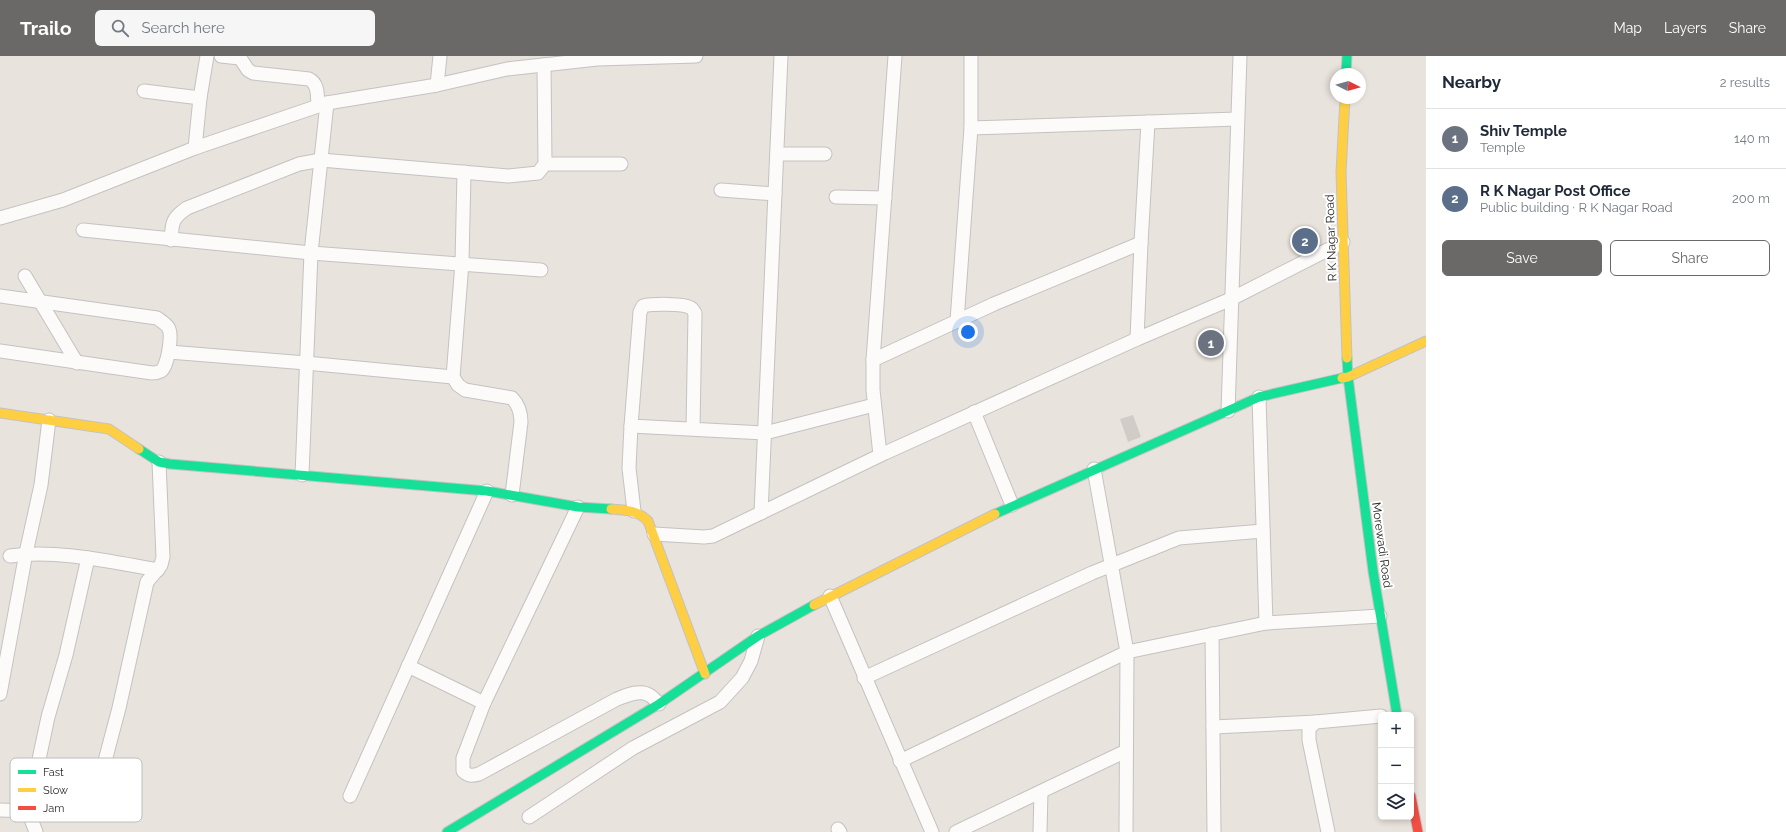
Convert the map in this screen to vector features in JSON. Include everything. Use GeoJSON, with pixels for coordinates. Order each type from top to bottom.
{"type":"FeatureCollection","features":[{"type":"Feature","properties":{"kind":"street"},"geometry":{"type":"LineString","coordinates":[[195,148],[200,98],[207,56]]}},
{"type":"Feature","properties":{"kind":"street"},"geometry":{"type":"LineString","coordinates":[[221,56],[240,58],[248,70],[258,75],[309,79],[313,81],[322,104],[321,160],[311,252],[302,475]]}},
{"type":"Feature","properties":{"kind":"street"},"geometry":{"type":"LineString","coordinates":[[437,85],[440,56]]}},
{"type":"Feature","properties":{"kind":"street"},"geometry":{"type":"LineString","coordinates":[[0,218],[62,200],[195,148],[322,104],[437,85],[507,69],[596,57],[696,56]]}},
{"type":"Feature","properties":{"kind":"street"},"geometry":{"type":"LineString","coordinates":[[761,513],[781,56]]}},
{"type":"Feature","properties":{"kind":"street"},"geometry":{"type":"LineString","coordinates":[[880,455],[874,405],[873,360],[895,56]]}},
{"type":"Feature","properties":{"kind":"street"},"geometry":{"type":"LineString","coordinates":[[958,321],[971,128],[971,56]]}},
{"type":"Feature","properties":{"kind":"street"},"geometry":{"type":"LineString","coordinates":[[1228,411],[1240,56]]}},
{"type":"Feature","properties":{"kind":"street"},"geometry":{"type":"LineString","coordinates":[[1346,68],[1347,56]]}},
{"type":"Feature","properties":{"kind":"street"},"geometry":{"type":"LineString","coordinates":[[171,240],[172,224],[177,215],[186,208],[299,164],[321,160],[508,176],[538,173],[545,164],[544,65]]}},
{"type":"Feature","properties":{"kind":"street"},"geometry":{"type":"LineString","coordinates":[[144,91],[200,98]]}},
{"type":"Feature","properties":{"kind":"street","name":"R K Nagar Road"},"geometry":{"type":"LineString","coordinates":[[1345,104],[1341,172],[1348,377]]}},
{"type":"Feature","properties":{"kind":"street"},"geometry":{"type":"LineString","coordinates":[[971,128],[1237,119]]}},
{"type":"Feature","properties":{"kind":"street"},"geometry":{"type":"LineString","coordinates":[[1137,339],[1148,122]]}},
{"type":"Feature","properties":{"kind":"street"},"geometry":{"type":"LineString","coordinates":[[777,154],[824,154]]}},
{"type":"Feature","properties":{"kind":"street"},"geometry":{"type":"LineString","coordinates":[[545,164],[621,164]]}},
{"type":"Feature","properties":{"kind":"street"},"geometry":{"type":"LineString","coordinates":[[464,172],[462,263],[453,377],[458,385],[465,390],[512,398],[518,403],[521,413],[521,422],[512,495]]}},
{"type":"Feature","properties":{"kind":"street"},"geometry":{"type":"LineString","coordinates":[[721,190],[775,194]]}},
{"type":"Feature","properties":{"kind":"street"},"geometry":{"type":"LineString","coordinates":[[836,197],[885,198]]}},
{"type":"Feature","properties":{"kind":"street"},"geometry":{"type":"LineString","coordinates":[[83,230],[171,240],[541,270]]}},
{"type":"Feature","properties":{"kind":"street"},"geometry":{"type":"LineString","coordinates":[[654,534],[704,537],[713,536],[880,455],[1137,339],[1231,299],[1343,242]]}},
{"type":"Feature","properties":{"kind":"street"},"geometry":{"type":"LineString","coordinates":[[873,360],[994,304],[1141,243]]}},
{"type":"Feature","properties":{"kind":"street"},"geometry":{"type":"LineString","coordinates":[[25,276],[77,363]]}},
{"type":"Feature","properties":{"kind":"street"},"geometry":{"type":"LineString","coordinates":[[0,296],[157,318],[164,322],[169,329],[168,352],[165,366],[161,371],[152,373],[0,351]]}},
{"type":"Feature","properties":{"kind":"street"},"geometry":{"type":"LineString","coordinates":[[634,512],[628,468],[640,312],[643,306],[650,304],[684,306],[691,308],[695,313],[693,428]]}},
{"type":"Feature","properties":{"kind":"street"},"geometry":{"type":"LineString","coordinates":[[447,832],[659,704],[705,674],[758,636],[830,596],[919,553],[1012,505],[1228,411],[1259,398],[1348,377],[1426,341]]}},
{"type":"Feature","properties":{"kind":"street"},"geometry":{"type":"LineString","coordinates":[[168,352],[453,377]]}},
{"type":"Feature","properties":{"kind":"street","name":"Morewadi Road"},"geometry":{"type":"LineString","coordinates":[[1348,377],[1373,571],[1396,712]]}},
{"type":"Feature","properties":{"kind":"street"},"geometry":{"type":"LineString","coordinates":[[1259,398],[1266,623]]}},
{"type":"Feature","properties":{"kind":"street"},"geometry":{"type":"LineString","coordinates":[[631,426],[693,428],[765,433],[874,405]]}},
{"type":"Feature","properties":{"kind":"street"},"geometry":{"type":"LineString","coordinates":[[974,412],[1012,505]]}},
{"type":"Feature","properties":{"kind":"street"},"geometry":{"type":"LineString","coordinates":[[0,414],[109,429],[159,462],[170,464],[487,492],[578,507],[634,512],[642,515],[648,521],[654,534],[668,578],[705,674]]}},
{"type":"Feature","properties":{"kind":"street"},"geometry":{"type":"LineString","coordinates":[[0,694],[26,553],[41,485],[49,420]]}},
{"type":"Feature","properties":{"kind":"street"},"geometry":{"type":"LineString","coordinates":[[106,758],[119,708],[147,582],[158,570],[163,557],[159,462]]}},
{"type":"Feature","properties":{"kind":"street"},"geometry":{"type":"LineString","coordinates":[[1094,469],[1126,652],[1126,832]]}},
{"type":"Feature","properties":{"kind":"street"},"geometry":{"type":"LineString","coordinates":[[350,796],[487,492]]}},
{"type":"Feature","properties":{"kind":"street"},"geometry":{"type":"LineString","coordinates":[[578,507],[484,703],[463,758],[463,771],[467,775],[473,776],[479,774],[624,697],[644,693],[650,694],[659,704]]}},
{"type":"Feature","properties":{"kind":"street"},"geometry":{"type":"LineString","coordinates":[[864,678],[1112,565],[1178,538],[1263,530]]}},
{"type":"Feature","properties":{"kind":"street"},"geometry":{"type":"LineString","coordinates":[[10,556],[26,553],[88,558],[158,570]]}},
{"type":"Feature","properties":{"kind":"street"},"geometry":{"type":"LineString","coordinates":[[40,758],[48,717],[66,655],[88,558]]}},
{"type":"Feature","properties":{"kind":"street"},"geometry":{"type":"LineString","coordinates":[[830,596],[864,678],[932,832]]}},
{"type":"Feature","properties":{"kind":"street"},"geometry":{"type":"LineString","coordinates":[[900,761],[1126,652],[1266,623],[1380,616]]}},
{"type":"Feature","properties":{"kind":"street"},"geometry":{"type":"LineString","coordinates":[[1212,634],[1214,832]]}},
{"type":"Feature","properties":{"kind":"street"},"geometry":{"type":"LineString","coordinates":[[529,817],[633,748],[720,702],[742,678],[751,661],[758,636]]}},
{"type":"Feature","properties":{"kind":"street"},"geometry":{"type":"LineString","coordinates":[[408,666],[484,703]]}},
{"type":"Feature","properties":{"kind":"street"},"geometry":{"type":"LineString","coordinates":[[1213,727],[1316,722],[1378,716]]}},
{"type":"Feature","properties":{"kind":"street"},"geometry":{"type":"LineString","coordinates":[[1316,722],[1309,728],[1309,740],[1328,832]]}},
{"type":"Feature","properties":{"kind":"street"},"geometry":{"type":"LineString","coordinates":[[956,832],[1126,751]]}},
{"type":"Feature","properties":{"kind":"street"},"geometry":{"type":"LineString","coordinates":[[1040,832],[1041,792]]}},
{"type":"Feature","properties":{"kind":"street"},"geometry":{"type":"LineString","coordinates":[[0,810],[10,810]]}},
{"type":"Feature","properties":{"kind":"street"},"geometry":{"type":"LineString","coordinates":[[1414,811],[1418,832]]}},
{"type":"Feature","properties":{"kind":"street"},"geometry":{"type":"LineString","coordinates":[[32,822],[36,832]]}},
{"type":"Feature","properties":{"kind":"building"},"geometry":{"type":"Polygon","coordinates":[[[1208,336],[1214,336],[1218,340],[1218,346],[1214,350],[1208,350],[1204,346],[1204,340],[1208,336]]]}},
{"type":"Feature","properties":{"kind":"building"},"geometry":{"type":"Polygon","coordinates":[[[1133,415],[1141,437],[1128,442],[1120,419],[1133,415]]]}},
{"type":"Feature","properties":{"kind":"traffic: fast"},"geometry":{"type":"LineString","coordinates":[[1346,68],[1347,56]]}},
{"type":"Feature","properties":{"kind":"traffic: fast"},"geometry":{"type":"LineString","coordinates":[[1347,358],[1348,377],[1373,571],[1396,712]]}},
{"type":"Feature","properties":{"kind":"traffic: fast"},"geometry":{"type":"LineString","coordinates":[[995,514],[1259,397],[1342,378]]}},
{"type":"Feature","properties":{"kind":"traffic: fast"},"geometry":{"type":"LineString","coordinates":[[139,449],[159,462],[170,464],[487,491],[578,507],[611,509]]}},
{"type":"Feature","properties":{"kind":"traffic: fast"},"geometry":{"type":"LineString","coordinates":[[447,832],[659,704],[758,636],[814,605]]}},
{"type":"Feature","properties":{"kind":"traffic: slow"},"geometry":{"type":"LineString","coordinates":[[1345,104],[1341,172],[1347,358]]}},
{"type":"Feature","properties":{"kind":"traffic: slow"},"geometry":{"type":"LineString","coordinates":[[1342,378],[1348,377],[1426,341]]}},
{"type":"Feature","properties":{"kind":"traffic: slow"},"geometry":{"type":"LineString","coordinates":[[0,413],[109,429],[139,449]]}},
{"type":"Feature","properties":{"kind":"traffic: slow"},"geometry":{"type":"LineString","coordinates":[[611,509],[626,510],[640,515],[648,521],[705,674]]}},
{"type":"Feature","properties":{"kind":"traffic: slow"},"geometry":{"type":"LineString","coordinates":[[814,605],[995,514]]}},
{"type":"Feature","properties":{"kind":"traffic: jam"},"geometry":{"type":"LineString","coordinates":[[1414,811],[1418,832]]}},
{"type":"Feature","properties":{"kind":"place","name":"R K Nagar Post Office"},"geometry":{"type":"Point","coordinates":[1305,241]}},
{"type":"Feature","properties":{"kind":"place","name":"Shiv Temple"},"geometry":{"type":"Point","coordinates":[1211,343]}}]}
